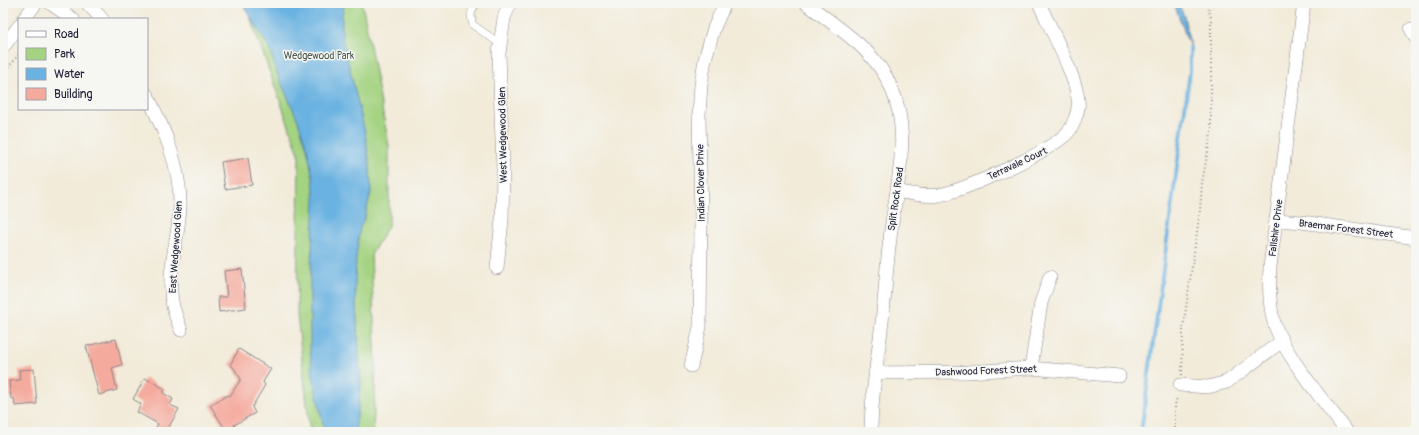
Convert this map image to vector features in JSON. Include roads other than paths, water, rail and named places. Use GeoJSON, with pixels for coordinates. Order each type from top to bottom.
{"type":"FeatureCollection","features":[{"type":"Feature","properties":{"kind":"street"},"geometry":{"type":"LineString","coordinates":[[25,18],[36,3]]}},
{"type":"Feature","properties":{"kind":"street"},"geometry":{"type":"LineString","coordinates":[[50,3],[72,18]]}},
{"type":"Feature","properties":{"kind":"street"},"geometry":{"type":"LineString","coordinates":[[87,3],[101,18]]}},
{"type":"Feature","properties":{"kind":"street","name":"Indian Clover Drive"},"geometry":{"type":"LineString","coordinates":[[691,366],[700,327],[701,218],[699,116],[701,86],[704,59],[714,28],[725,3]]}},
{"type":"Feature","properties":{"kind":"street","name":"Split Rock Road"},"geometry":{"type":"LineString","coordinates":[[806,3],[866,50],[882,69],[892,87],[901,128],[902,156],[871,408],[871,432]]}},
{"type":"Feature","properties":{"kind":"street","name":"Terravale Court"},"geometry":{"type":"LineString","coordinates":[[897,191],[916,195],[937,195],[962,189],[1049,148],[1070,130],[1078,108],[1077,94],[1071,75],[1039,3]]}},
{"type":"Feature","properties":{"kind":"street","name":"Fallshire Drive"},"geometry":{"type":"LineString","coordinates":[[1304,3],[1276,220],[1269,293],[1273,320],[1289,354],[1347,432]]}},
{"type":"Feature","properties":{"kind":"street","name":"West Wedgewood Glen"},"geometry":{"type":"LineString","coordinates":[[497,268],[502,220],[503,169],[499,43],[508,4]]}},
{"type":"Feature","properties":{"kind":"street"},"geometry":{"type":"LineString","coordinates":[[3,47],[18,27]]}},
{"type":"Feature","properties":{"kind":"street","name":"East Wedgewood Glen"},"geometry":{"type":"LineString","coordinates":[[148,97],[168,142],[178,181],[180,206],[172,277],[172,301],[182,330]]}},
{"type":"Feature","properties":{"kind":"street","name":"Braemar Forest Street"},"geometry":{"type":"LineString","coordinates":[[1276,220],[1302,222],[1416,238]]}},
{"type":"Feature","properties":{"kind":"street"},"geometry":{"type":"LineString","coordinates":[[1031,368],[1041,303],[1050,277]]}},
{"type":"Feature","properties":{"kind":"street"},"geometry":{"type":"LineString","coordinates":[[1180,385],[1208,388],[1227,382],[1282,341]]}},
{"type":"Feature","properties":{"kind":"street","name":"Dashwood Forest Street"},"geometry":{"type":"LineString","coordinates":[[875,373],[967,372],[1031,368],[1119,376]]}},
{"type":"Feature","properties":{"kind":"lane"},"geometry":{"type":"LineString","coordinates":[[478,3],[473,7],[470,17],[473,25],[499,43]]}},
{"type":"Feature","properties":{"kind":"water","name":"Wedgewood Park"},"geometry":{"type":"Polygon","coordinates":[[[242,3],[345,3],[342,14],[342,37],[365,132],[370,166],[371,192],[365,217],[360,227],[356,258],[355,288],[361,384],[355,432],[325,432],[324,429],[313,377],[310,350],[310,282],[315,201],[313,179],[307,148],[297,118],[278,76],[270,49],[242,3]]]}},
{"type":"Feature","properties":{"kind":"water"},"geometry":{"type":"Polygon","coordinates":[[[1174,3],[1178,3],[1184,16],[1191,50],[1174,3]]]}},
{"type":"Feature","properties":{"kind":"waterway"},"geometry":{"type":"LineString","coordinates":[[1141,432],[1190,71],[1190,47]]}}]}
